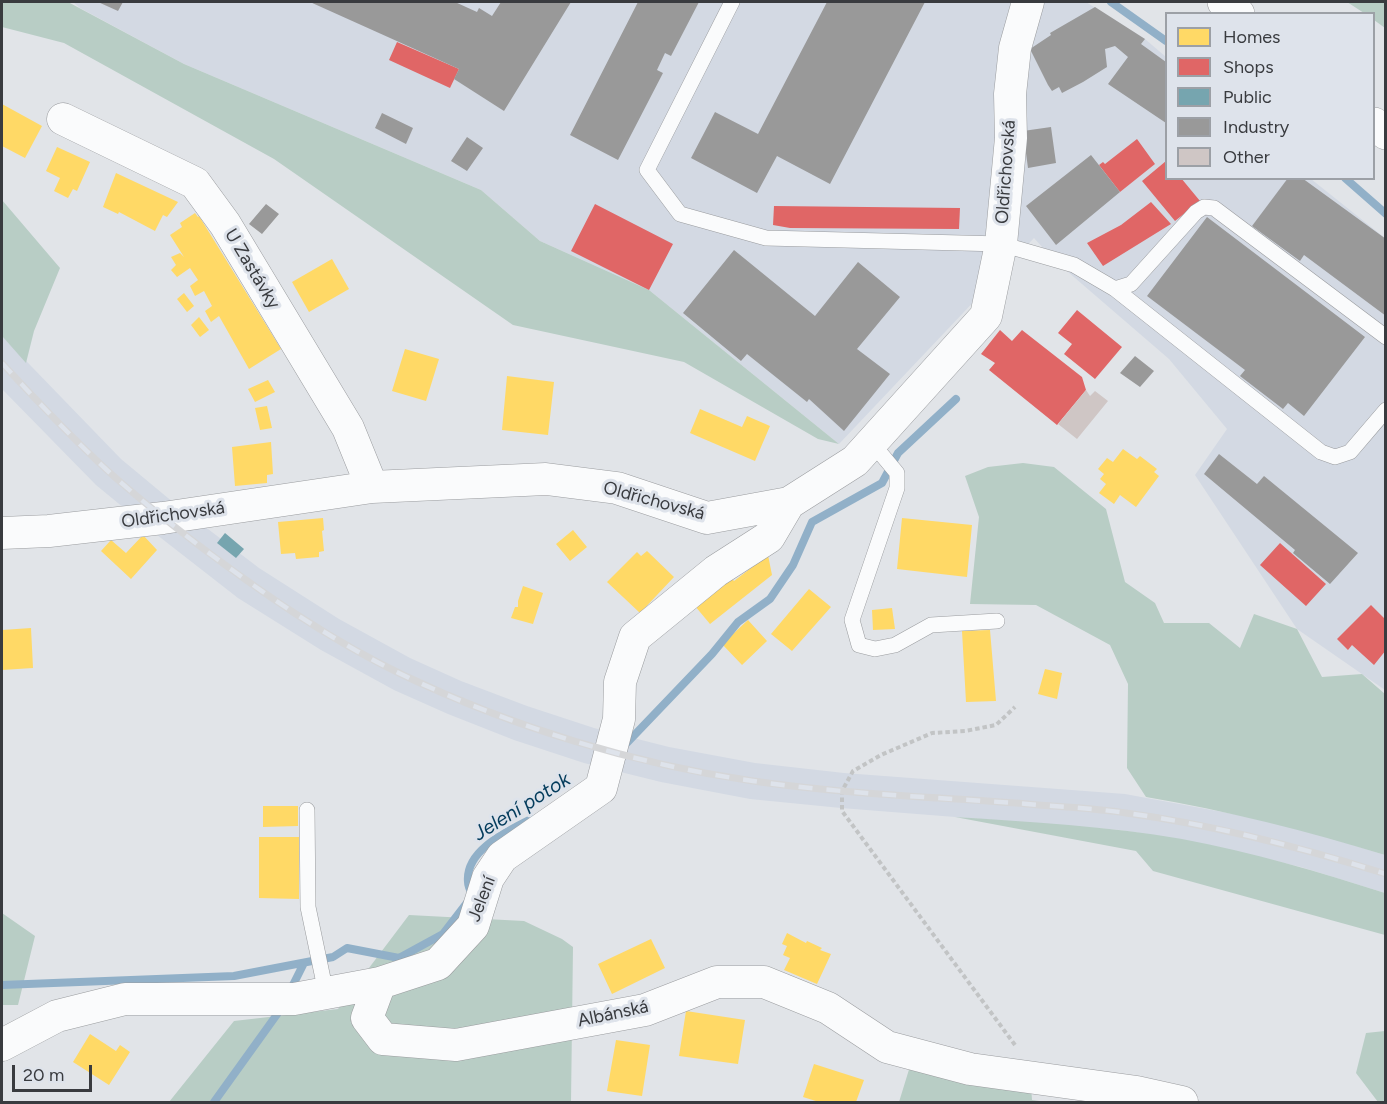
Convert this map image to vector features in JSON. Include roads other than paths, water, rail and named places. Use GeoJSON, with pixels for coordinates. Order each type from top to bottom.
{"type":"FeatureCollection","features":[{"type":"Feature","properties":{"kind":"main road"},"geometry":{"type":"LineString","coordinates":[[1224,2],[1236,12]]}},
{"type":"Feature","properties":{"kind":"street","name":"Oldřichovská"},"geometry":{"type":"LineString","coordinates":[[2,533],[49,531],[163,518],[372,487],[546,479],[617,488],[707,518],[789,503],[855,461],[878,452],[986,316],[1001,244],[1011,138],[1010,94],[1016,48],[1028,2]]}},
{"type":"Feature","properties":{"kind":"street","name":"U Zastávky"},"geometry":{"type":"LineString","coordinates":[[63,119],[195,183],[225,224],[348,428],[372,487]]}},
{"type":"Feature","properties":{"kind":"street","name":"Jelení"},"geometry":{"type":"LineString","coordinates":[[2,1045],[57,1016],[125,999],[294,999],[324,981],[380,983],[438,964],[473,926],[488,878],[502,857],[601,788],[619,719],[620,682],[635,637],[716,571],[769,537],[789,503]]}},
{"type":"Feature","properties":{"kind":"street","name":"Albánská"},"geometry":{"type":"LineString","coordinates":[[380,983],[367,1018],[383,1039],[456,1045],[645,1010],[717,982],[764,982],[828,1008],[887,1047],[970,1069],[1137,1092],[1182,1102]]}},
{"type":"Feature","properties":{"kind":"lane"},"geometry":{"type":"LineString","coordinates":[[732,2],[646,170],[680,214],[766,238],[1001,244],[1074,265],[1115,289],[1321,452],[1335,457],[1350,452],[1386,410]]}},
{"type":"Feature","properties":{"kind":"lane"},"geometry":{"type":"LineString","coordinates":[[1115,289],[1131,284],[1196,212],[1204,207],[1214,208],[1386,337]]}},
{"type":"Feature","properties":{"kind":"lane"},"geometry":{"type":"LineString","coordinates":[[878,452],[897,473],[897,488],[852,620],[859,645],[875,649],[895,645],[931,625],[998,621]]}},
{"type":"Feature","properties":{"kind":"lane"},"geometry":{"type":"LineString","coordinates":[[307,810],[308,907],[324,981]]}},
{"type":"Feature","properties":{"kind":"waterway"},"geometry":{"type":"LineString","coordinates":[[1111,2],[1165,40]]}},
{"type":"Feature","properties":{"kind":"waterway"},"geometry":{"type":"LineString","coordinates":[[1347,180],[1386,214]]}},
{"type":"Feature","properties":{"kind":"waterway","name":"Jelení potok"},"geometry":{"type":"LineString","coordinates":[[623,747],[712,654],[738,622],[770,599],[793,565],[812,522],[882,483],[898,453],[956,399]]}},
{"type":"Feature","properties":{"kind":"waterway","name":"Jelení potok"},"geometry":{"type":"LineString","coordinates":[[2,985],[234,976],[333,957],[347,948],[399,958],[443,934],[473,895],[468,882],[473,860],[490,843],[531,819]]}},
{"type":"Feature","properties":{"kind":"waterway"},"geometry":{"type":"LineString","coordinates":[[290,991],[304,963]]}},
{"type":"Feature","properties":{"kind":"waterway"},"geometry":{"type":"LineString","coordinates":[[214,1102],[283,1006]]}},
{"type":"Feature","properties":{"kind":"railway"},"geometry":{"type":"LineString","coordinates":[[2,363],[109,472],[175,527],[246,580],[349,647],[403,675],[444,694],[530,727],[663,765],[753,781],[890,795],[1101,810],[1159,818],[1257,838],[1386,874]]}}]}
